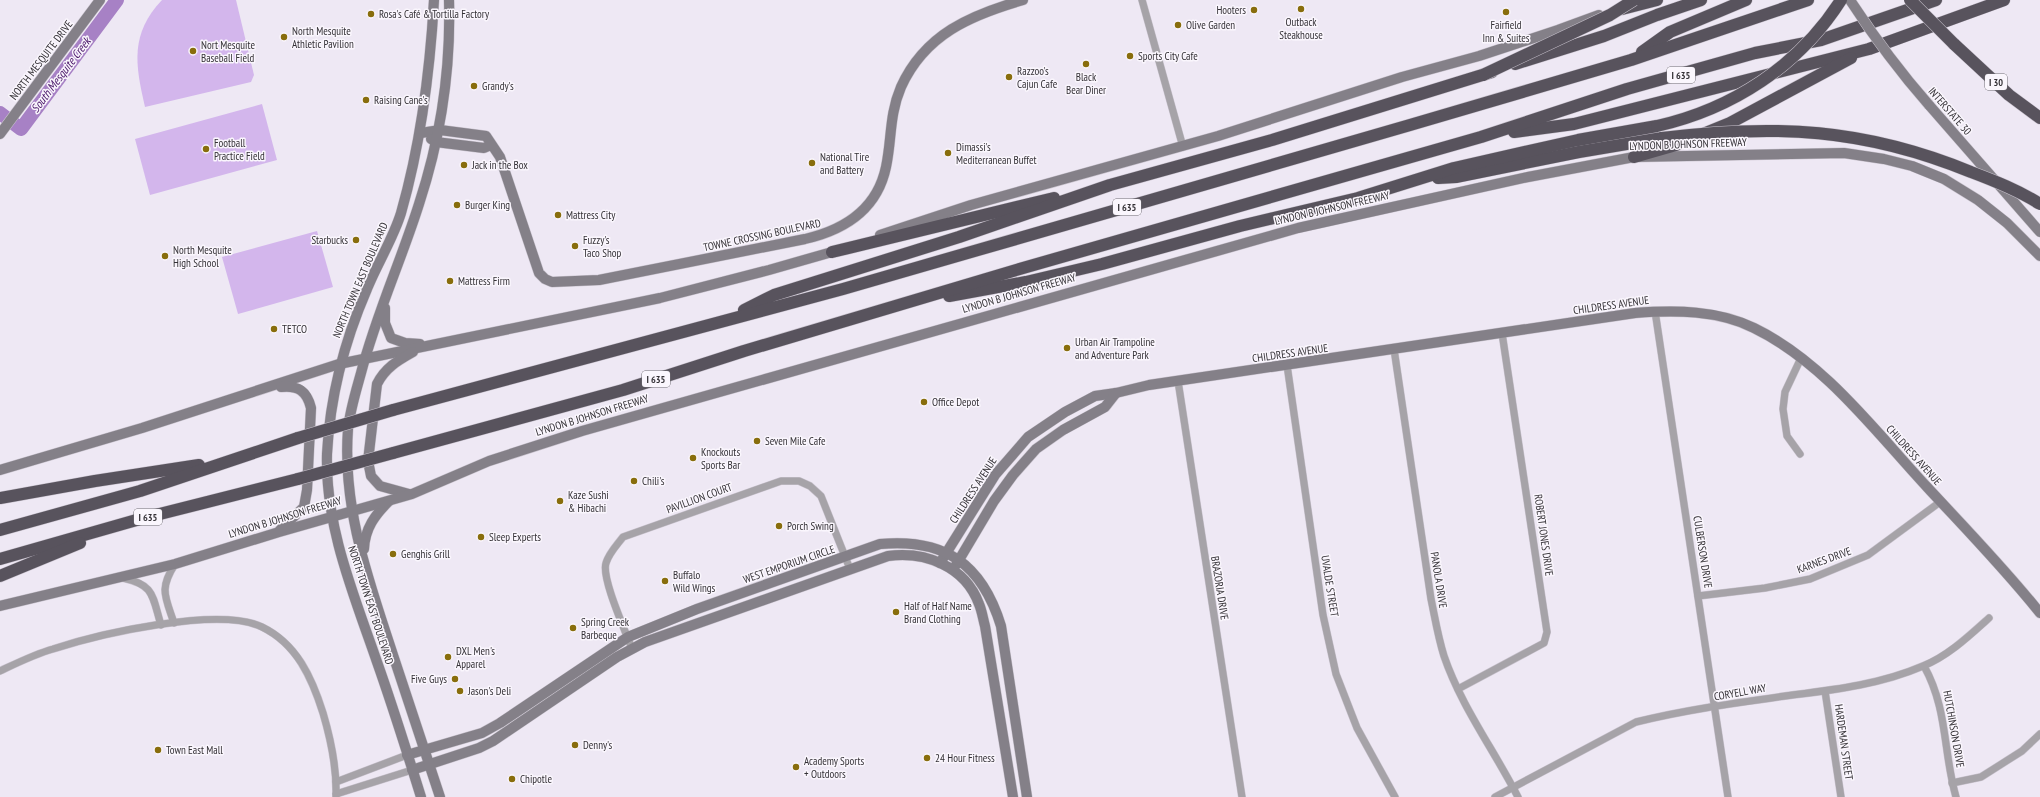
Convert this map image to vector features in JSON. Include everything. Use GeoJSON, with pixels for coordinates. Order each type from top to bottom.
{"type":"FeatureCollection","features":[{"type":"Feature","properties":{"kind":"highway"},"geometry":{"type":"LineString","coordinates":[[1483,75],[1610,15],[1634,0]]}},
{"type":"Feature","properties":{"kind":"highway"},"geometry":{"type":"LineString","coordinates":[[1604,13],[1657,0]]}},
{"type":"Feature","properties":{"kind":"highway"},"geometry":{"type":"LineString","coordinates":[[723,322],[774,295],[959,237],[1110,185],[1272,140],[1483,75],[1604,36],[1657,15],[1701,0]]}},
{"type":"Feature","properties":{"kind":"highway"},"geometry":{"type":"LineString","coordinates":[[1631,60],[1670,32],[1746,0]]}},
{"type":"Feature","properties":{"kind":"highway","name":"I 635"},"geometry":{"type":"LineString","coordinates":[[0,530],[140,491],[298,438],[394,410],[850,287],[1425,121],[1631,60],[1808,0]]}},
{"type":"Feature","properties":{"kind":"highway"},"geometry":{"type":"LineString","coordinates":[[917,300],[957,296],[1094,266],[1240,226],[1358,198],[1423,179],[1454,168],[1578,140],[1657,126],[1688,118],[1715,108],[1761,82],[1780,68],[1809,41],[1841,0]]}},
{"type":"Feature","properties":{"kind":"highway","name":"I 30"},"geometry":{"type":"LineString","coordinates":[[1910,0],[1954,44],[2009,95],[2040,118]]}},
{"type":"Feature","properties":{"kind":"highway","name":"LYNDON B JOHNSON FREEWAY"},"geometry":{"type":"LineString","coordinates":[[0,559],[623,390],[744,351],[1030,265],[1481,137],[1627,89],[1755,53],[1821,40],[1936,0]]}},
{"type":"Feature","properties":{"kind":"highway"},"geometry":{"type":"LineString","coordinates":[[1481,137],[1574,124],[1869,49],[2004,0]]}},
{"type":"Feature","properties":{"kind":"highway"},"geometry":{"type":"LineString","coordinates":[[1634,157],[1676,145],[1730,123],[1869,49]]}},
{"type":"Feature","properties":{"kind":"highway"},"geometry":{"type":"LineString","coordinates":[[1423,179],[1456,177],[1579,152],[1662,138],[1713,132],[1804,131],[1849,136],[1891,144],[1935,157],[2024,194],[2040,204]]}},
{"type":"Feature","properties":{"kind":"highway"},"geometry":{"type":"LineString","coordinates":[[832,252],[1038,200],[1089,192]]}},
{"type":"Feature","properties":{"kind":"highway"},"geometry":{"type":"LineString","coordinates":[[0,498],[95,481],[232,460]]}},
{"type":"Feature","properties":{"kind":"highway"},"geometry":{"type":"LineString","coordinates":[[0,576],[74,546],[110,528]]}},
{"type":"Feature","properties":{"kind":"main road","name":"NORTH MESQUITE DRIVE"},"geometry":{"type":"LineString","coordinates":[[0,134],[100,0]]}},
{"type":"Feature","properties":{"kind":"main road","name":"NORTH TOWN EAST BOULEVARD"},"geometry":{"type":"LineString","coordinates":[[420,797],[344,566],[332,517],[327,455],[329,423],[339,364],[366,291],[400,215],[421,132],[432,33],[434,0]]}},
{"type":"Feature","properties":{"kind":"main road","name":"NORTH TOWN EAST BOULEVARD"},"geometry":{"type":"LineString","coordinates":[[440,797],[363,559],[351,511],[347,471],[348,428],[353,399],[364,359],[419,204],[440,130],[450,33],[449,0]]}},
{"type":"Feature","properties":{"kind":"main road","name":"TOWNE CROSSING BOULEVARD"},"geometry":{"type":"LineString","coordinates":[[421,132],[440,130],[486,136],[491,145],[497,150],[500,157],[539,272],[545,279],[552,282],[599,280],[826,234],[848,224],[867,205],[878,188],[886,167],[893,112],[902,86],[915,63],[931,44],[962,22],[983,12],[1022,0]]}},
{"type":"Feature","properties":{"kind":"main road"},"geometry":{"type":"LineString","coordinates":[[0,470],[142,428],[339,364],[660,298],[832,252],[971,205],[1183,147],[1396,79],[1479,56],[1558,30],[1634,0]]}},
{"type":"Feature","properties":{"kind":"main road","name":"INTERSTATE 30"},"geometry":{"type":"LineString","coordinates":[[1850,0],[1899,70],[2036,224],[2040,232]]}},
{"type":"Feature","properties":{"kind":"main road"},"geometry":{"type":"LineString","coordinates":[[432,33],[450,33]]}},
{"type":"Feature","properties":{"kind":"main road"},"geometry":{"type":"LineString","coordinates":[[421,132],[436,142],[484,148],[491,145]]}},
{"type":"Feature","properties":{"kind":"main road","name":"LYNDON B JOHNSON FREEWAY"},"geometry":{"type":"LineString","coordinates":[[0,606],[122,578],[175,564],[279,532],[412,494],[489,460],[582,431],[1283,232],[1528,177],[1634,157],[1844,153],[1884,159],[1912,166],[1944,179],[1978,200],[2007,223],[2040,256]]}},
{"type":"Feature","properties":{"kind":"main road"},"geometry":{"type":"LineString","coordinates":[[386,296],[385,323],[390,338],[405,343],[432,345]]}},
{"type":"Feature","properties":{"kind":"main road","name":"CHILDRESS AVENUE"},"geometry":{"type":"LineString","coordinates":[[940,563],[1001,468],[1028,437],[1065,412],[1095,396],[1116,393],[1149,385],[1655,311],[1705,314],[1729,318],[1771,337],[1801,358],[1833,386],[1871,425],[2040,613]]}},
{"type":"Feature","properties":{"kind":"main road"},"geometry":{"type":"LineString","coordinates":[[412,494],[380,486],[371,476],[368,461],[377,384],[383,373],[390,365],[419,348]]}},
{"type":"Feature","properties":{"kind":"main road"},"geometry":{"type":"LineString","coordinates":[[260,389],[292,385],[304,391],[308,397],[311,408],[307,490],[304,507],[279,532]]}},
{"type":"Feature","properties":{"kind":"main road"},"geometry":{"type":"LineString","coordinates":[[953,570],[994,501],[1011,477],[1036,449],[1063,430],[1105,407],[1116,393]]}},
{"type":"Feature","properties":{"kind":"main road"},"geometry":{"type":"LineString","coordinates":[[1001,468],[1011,477]]}},
{"type":"Feature","properties":{"kind":"main road"},"geometry":{"type":"LineString","coordinates":[[363,559],[364,536],[376,514],[389,500]]}},
{"type":"Feature","properties":{"kind":"main road","name":"WEST EMPORIUM CIRCLE"},"geometry":{"type":"LineString","coordinates":[[407,755],[482,733],[500,723],[628,637],[736,595],[845,556],[880,544],[903,542],[926,545],[947,553],[959,560],[967,566],[983,583],[994,604],[1001,626],[1027,797]]}},
{"type":"Feature","properties":{"kind":"main road"},"geometry":{"type":"LineString","coordinates":[[412,770],[478,748],[493,740],[617,657],[645,642],[850,569],[888,556],[902,554],[918,555],[940,563],[953,570],[964,580],[979,604],[985,626],[1013,797]]}},
{"type":"Feature","properties":{"kind":"main road"},"geometry":{"type":"LineString","coordinates":[[736,595],[741,608]]}},
{"type":"Feature","properties":{"kind":"main road"},"geometry":{"type":"LineString","coordinates":[[544,693],[550,703]]}},
{"type":"Feature","properties":{"kind":"main road"},"geometry":{"type":"LineString","coordinates":[[999,710],[1014,708]]}},
{"type":"Feature","properties":{"kind":"street"},"geometry":{"type":"LineString","coordinates":[[1142,0],[1183,147]]}},
{"type":"Feature","properties":{"kind":"street","name":"CULBERSON DRIVE"},"geometry":{"type":"LineString","coordinates":[[1655,311],[1728,797]]}},
{"type":"Feature","properties":{"kind":"street","name":"ROBERT JONES DRIVE"},"geometry":{"type":"LineString","coordinates":[[1458,688],[1544,643],[1547,632],[1502,333]]}},
{"type":"Feature","properties":{"kind":"street","name":"PANOLA DRIVE"},"geometry":{"type":"LineString","coordinates":[[1394,349],[1431,599],[1444,656],[1458,688],[1518,797]]}},
{"type":"Feature","properties":{"kind":"street"},"geometry":{"type":"LineString","coordinates":[[1800,454],[1787,436],[1783,409],[1785,392],[1801,358]]}},
{"type":"Feature","properties":{"kind":"street","name":"UVALDE STREET"},"geometry":{"type":"LineString","coordinates":[[1286,365],[1323,615],[1336,674],[1357,728],[1395,797]]}},
{"type":"Feature","properties":{"kind":"street","name":"BRAZORIA DRIVE"},"geometry":{"type":"LineString","coordinates":[[1178,381],[1242,797]]}},
{"type":"Feature","properties":{"kind":"street","name":"PAVILLION COURT"},"geometry":{"type":"LineString","coordinates":[[632,649],[605,578],[605,564],[623,537],[781,481],[799,481],[810,486],[821,496],[850,569]]}},
{"type":"Feature","properties":{"kind":"street","name":"KARNES DRIVE"},"geometry":{"type":"LineString","coordinates":[[1698,596],[1765,588],[1810,579],[1868,555],[1940,502]]}},
{"type":"Feature","properties":{"kind":"street"},"geometry":{"type":"LineString","coordinates":[[174,623],[164,589],[167,577],[175,564]]}},
{"type":"Feature","properties":{"kind":"street"},"geometry":{"type":"LineString","coordinates":[[122,578],[138,581],[148,588],[161,625]]}},
{"type":"Feature","properties":{"kind":"street","name":"CORYELL WAY"},"geometry":{"type":"LineString","coordinates":[[1495,797],[1636,722],[1877,682],[1924,666],[1963,642],[1989,618]]}},
{"type":"Feature","properties":{"kind":"street"},"geometry":{"type":"LineString","coordinates":[[0,671],[60,647],[101,636],[174,623],[235,620],[262,627],[287,644],[308,672],[316,688],[333,755],[336,795],[412,770]]}},
{"type":"Feature","properties":{"kind":"street","name":"HUTCHINSON DRIVE"},"geometry":{"type":"LineString","coordinates":[[1924,666],[1934,684],[1942,713],[1952,783],[1956,797]]}},
{"type":"Feature","properties":{"kind":"street","name":"HARDEMAN STREET"},"geometry":{"type":"LineString","coordinates":[[1825,691],[1841,797]]}},
{"type":"Feature","properties":{"kind":"street"},"geometry":{"type":"LineString","coordinates":[[1952,783],[1981,777],[2022,751],[2040,734]]}},
{"type":"Feature","properties":{"kind":"street"},"geometry":{"type":"LineString","coordinates":[[336,782],[407,755]]}},
{"type":"Feature","properties":{"kind":"shaded area","name":"Nort Mesquite Baseball Field"},"geometry":{"type":"Polygon","coordinates":[[[162,0],[236,0],[254,75],[251,82],[145,107],[139,77],[138,63],[140,37],[144,25],[162,0]]]}},
{"type":"Feature","properties":{"kind":"shaded area","name":"Football Practice Field"},"geometry":{"type":"Polygon","coordinates":[[[262,104],[277,160],[150,195],[135,139],[262,104]]]}},
{"type":"Feature","properties":{"kind":"shaded area"},"geometry":{"type":"Polygon","coordinates":[[[317,231],[333,287],[238,314],[222,257],[317,231]]]}},
{"type":"Feature","properties":{"kind":"waterway","name":"South Mesquite Creek"},"geometry":{"type":"LineString","coordinates":[[0,113],[21,129],[117,0]]}},
{"type":"Feature","properties":{"kind":"place","name":"Outback Steakhouse"},"geometry":{"type":"Point","coordinates":[1301,9]}},
{"type":"Feature","properties":{"kind":"place","name":"Hooters"},"geometry":{"type":"Point","coordinates":[1254,10]}},
{"type":"Feature","properties":{"kind":"place","name":"Fairfield Inn & Suites"},"geometry":{"type":"Point","coordinates":[1506,12]}},
{"type":"Feature","properties":{"kind":"place","name":"Rosa's Café & Tortilla Factory"},"geometry":{"type":"Point","coordinates":[371,14]}},
{"type":"Feature","properties":{"kind":"place","name":"Olive Garden"},"geometry":{"type":"Point","coordinates":[1178,25]}},
{"type":"Feature","properties":{"kind":"place","name":"North Mesquite Athletic Pavilion"},"geometry":{"type":"Point","coordinates":[284,37]}},
{"type":"Feature","properties":{"kind":"place","name":"Nort Mesquite Baseball Field"},"geometry":{"type":"Point","coordinates":[193,51]}},
{"type":"Feature","properties":{"kind":"place","name":"Sports City Cafe"},"geometry":{"type":"Point","coordinates":[1130,56]}},
{"type":"Feature","properties":{"kind":"place","name":"Black Bear Diner"},"geometry":{"type":"Point","coordinates":[1086,64]}},
{"type":"Feature","properties":{"kind":"place","name":"Razzoo's Cajun Cafe"},"geometry":{"type":"Point","coordinates":[1009,77]}},
{"type":"Feature","properties":{"kind":"place","name":"Grandy's"},"geometry":{"type":"Point","coordinates":[474,86]}},
{"type":"Feature","properties":{"kind":"place","name":"Raising Cane's"},"geometry":{"type":"Point","coordinates":[366,100]}},
{"type":"Feature","properties":{"kind":"place","name":"Football Practice Field"},"geometry":{"type":"Point","coordinates":[206,149]}},
{"type":"Feature","properties":{"kind":"place","name":"Dimassi's Mediterranean Buffet"},"geometry":{"type":"Point","coordinates":[948,153]}},
{"type":"Feature","properties":{"kind":"place","name":"National Tire and Battery"},"geometry":{"type":"Point","coordinates":[812,163]}},
{"type":"Feature","properties":{"kind":"place","name":"Jack in the Box"},"geometry":{"type":"Point","coordinates":[464,165]}},
{"type":"Feature","properties":{"kind":"place","name":"Burger King"},"geometry":{"type":"Point","coordinates":[457,205]}},
{"type":"Feature","properties":{"kind":"place","name":"Mattress City"},"geometry":{"type":"Point","coordinates":[558,215]}},
{"type":"Feature","properties":{"kind":"place","name":"Starbucks"},"geometry":{"type":"Point","coordinates":[356,240]}},
{"type":"Feature","properties":{"kind":"place","name":"Fuzzy's Taco Shop"},"geometry":{"type":"Point","coordinates":[575,246]}},
{"type":"Feature","properties":{"kind":"place","name":"North Mesquite High School"},"geometry":{"type":"Point","coordinates":[165,256]}},
{"type":"Feature","properties":{"kind":"place","name":"Mattress Firm"},"geometry":{"type":"Point","coordinates":[450,281]}},
{"type":"Feature","properties":{"kind":"place","name":"TETCO"},"geometry":{"type":"Point","coordinates":[274,329]}},
{"type":"Feature","properties":{"kind":"place","name":"Urban Air Trampoline and Adventure Park"},"geometry":{"type":"Point","coordinates":[1067,348]}},
{"type":"Feature","properties":{"kind":"place","name":"Office Depot"},"geometry":{"type":"Point","coordinates":[924,402]}},
{"type":"Feature","properties":{"kind":"place","name":"Seven Mile Cafe"},"geometry":{"type":"Point","coordinates":[757,441]}},
{"type":"Feature","properties":{"kind":"place","name":"Knockouts Sports Bar"},"geometry":{"type":"Point","coordinates":[693,458]}},
{"type":"Feature","properties":{"kind":"place","name":"Chili's"},"geometry":{"type":"Point","coordinates":[634,481]}},
{"type":"Feature","properties":{"kind":"place","name":"Kaze Sushi & Hibachi"},"geometry":{"type":"Point","coordinates":[560,501]}},
{"type":"Feature","properties":{"kind":"place","name":"Porch Swing"},"geometry":{"type":"Point","coordinates":[779,526]}},
{"type":"Feature","properties":{"kind":"place","name":"Sleep Experts"},"geometry":{"type":"Point","coordinates":[481,537]}},
{"type":"Feature","properties":{"kind":"place","name":"Genghis Grill"},"geometry":{"type":"Point","coordinates":[393,554]}},
{"type":"Feature","properties":{"kind":"place","name":"Buffalo Wild Wings"},"geometry":{"type":"Point","coordinates":[665,581]}},
{"type":"Feature","properties":{"kind":"place","name":"Half of Half Name Brand Clothing"},"geometry":{"type":"Point","coordinates":[896,612]}},
{"type":"Feature","properties":{"kind":"place","name":"Spring Creek Barbeque"},"geometry":{"type":"Point","coordinates":[573,628]}},
{"type":"Feature","properties":{"kind":"place","name":"DXL Men's Apparel"},"geometry":{"type":"Point","coordinates":[448,657]}},
{"type":"Feature","properties":{"kind":"place","name":"Five Guys"},"geometry":{"type":"Point","coordinates":[455,679]}},
{"type":"Feature","properties":{"kind":"place","name":"Jason's Deli"},"geometry":{"type":"Point","coordinates":[460,691]}},
{"type":"Feature","properties":{"kind":"place","name":"Denny's"},"geometry":{"type":"Point","coordinates":[575,745]}},
{"type":"Feature","properties":{"kind":"place","name":"Town East Mall"},"geometry":{"type":"Point","coordinates":[158,750]}},
{"type":"Feature","properties":{"kind":"place","name":"24 Hour Fitness"},"geometry":{"type":"Point","coordinates":[927,758]}},
{"type":"Feature","properties":{"kind":"place","name":"Academy Sports + Outdoors"},"geometry":{"type":"Point","coordinates":[796,767]}},
{"type":"Feature","properties":{"kind":"place","name":"Chipotle"},"geometry":{"type":"Point","coordinates":[512,779]}}]}
